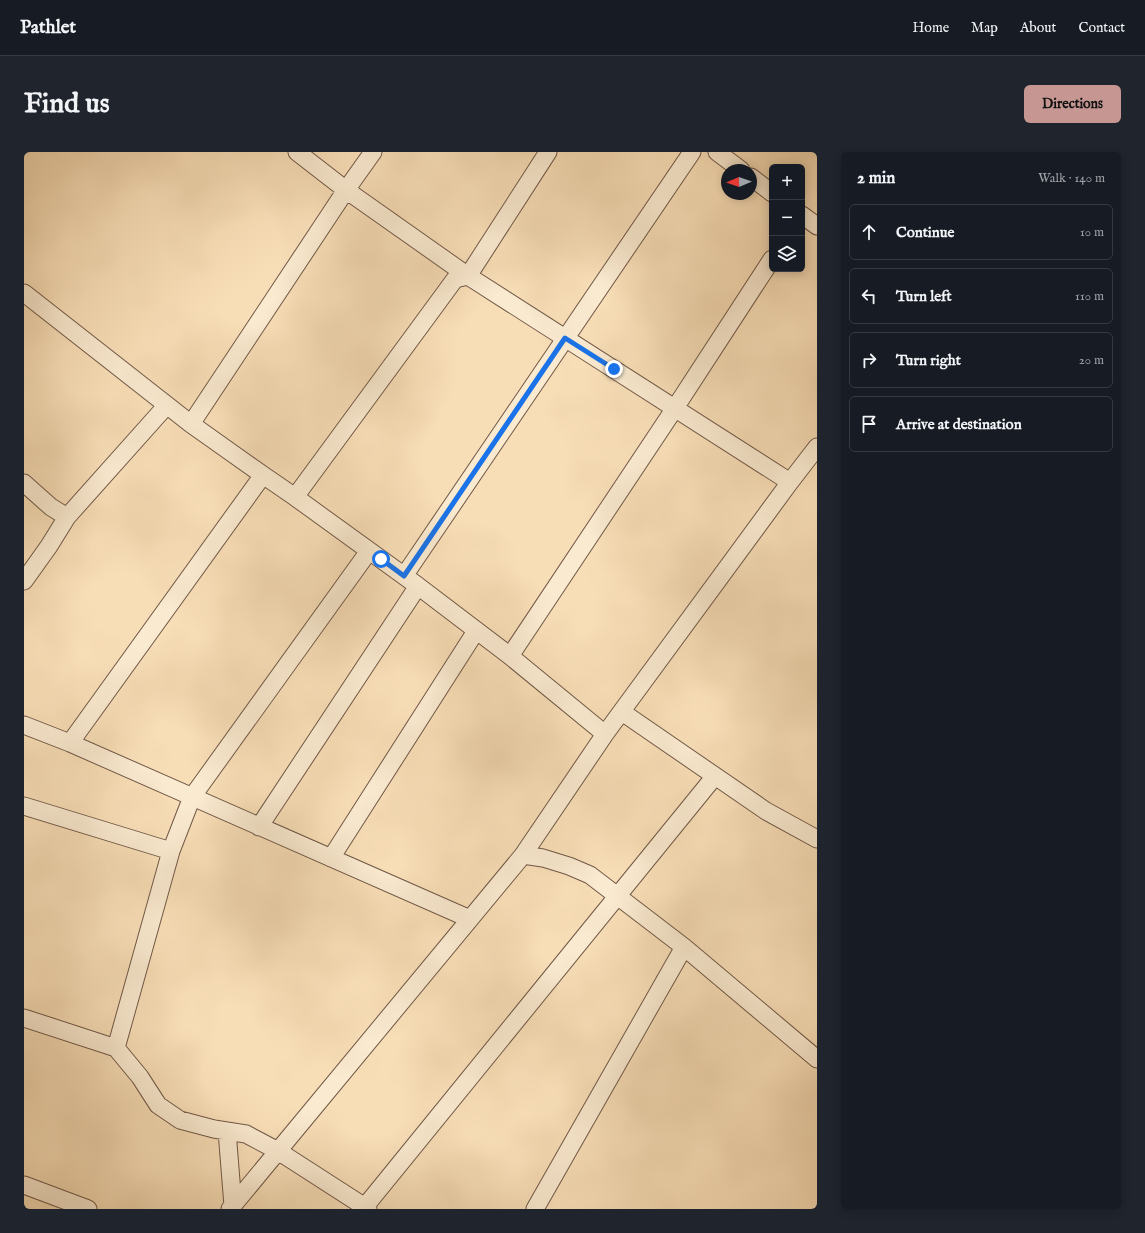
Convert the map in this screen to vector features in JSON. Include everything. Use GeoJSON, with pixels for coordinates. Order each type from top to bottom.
{"type":"FeatureCollection","features":[{"type":"Feature","properties":{"kind":"street"},"geometry":{"type":"LineString","coordinates":[[297,152],[346,190],[468,276],[790,482]]}},
{"type":"Feature","properties":{"kind":"street"},"geometry":{"type":"LineString","coordinates":[[191,424],[346,190],[373,152]]}},
{"type":"Feature","properties":{"kind":"street"},"geometry":{"type":"LineString","coordinates":[[295,497],[455,279],[468,276],[548,152]]}},
{"type":"Feature","properties":{"kind":"street"},"geometry":{"type":"LineString","coordinates":[[404,576],[692,152]]}},
{"type":"Feature","properties":{"kind":"street"},"geometry":{"type":"LineString","coordinates":[[717,152],[733,164]]}},
{"type":"Feature","properties":{"kind":"street"},"geometry":{"type":"LineString","coordinates":[[757,182],[769,191]]}},
{"type":"Feature","properties":{"kind":"street"},"geometry":{"type":"LineString","coordinates":[[805,217],[817,226]]}},
{"type":"Feature","properties":{"kind":"street"},"geometry":{"type":"LineString","coordinates":[[510,656],[676,408],[769,264]]}},
{"type":"Feature","properties":{"kind":"street"},"geometry":{"type":"LineString","coordinates":[[24,293],[191,424],[418,586],[510,656],[605,734]]}},
{"type":"Feature","properties":{"kind":"street"},"geometry":{"type":"LineString","coordinates":[[24,581],[49,546],[67,517],[166,405]]}},
{"type":"Feature","properties":{"kind":"street"},"geometry":{"type":"LineString","coordinates":[[231,1207],[523,855],[605,734],[817,447]]}},
{"type":"Feature","properties":{"kind":"street"},"geometry":{"type":"LineString","coordinates":[[70,743],[263,475]]}},
{"type":"Feature","properties":{"kind":"street"},"geometry":{"type":"LineString","coordinates":[[24,483],[51,508],[67,517]]}},
{"type":"Feature","properties":{"kind":"street"},"geometry":{"type":"LineString","coordinates":[[116,1048],[171,851],[192,797],[370,551]]}},
{"type":"Feature","properties":{"kind":"street"},"geometry":{"type":"LineString","coordinates":[[259,827],[418,586]]}},
{"type":"Feature","properties":{"kind":"street"},"geometry":{"type":"LineString","coordinates":[[331,858],[476,631]]}},
{"type":"Feature","properties":{"kind":"street"},"geometry":{"type":"LineString","coordinates":[[622,712],[766,811],[817,839]]}},
{"type":"Feature","properties":{"kind":"street"},"geometry":{"type":"LineString","coordinates":[[24,725],[70,743],[470,919]]}},
{"type":"Feature","properties":{"kind":"street"},"geometry":{"type":"LineString","coordinates":[[24,1018],[116,1048],[140,1077],[158,1105],[180,1120],[246,1134],[278,1151],[365,1208],[715,776]]}},
{"type":"Feature","properties":{"kind":"street"},"geometry":{"type":"LineString","coordinates":[[24,806],[171,851]]}},
{"type":"Feature","properties":{"kind":"street"},"geometry":{"type":"LineString","coordinates":[[523,855],[543,858],[569,866],[590,875],[684,947],[817,1059]]}},
{"type":"Feature","properties":{"kind":"street"},"geometry":{"type":"LineString","coordinates":[[535,1209],[684,947]]}},
{"type":"Feature","properties":{"kind":"street"},"geometry":{"type":"LineString","coordinates":[[227,1131],[231,1207]]}},
{"type":"Feature","properties":{"kind":"street"},"geometry":{"type":"LineString","coordinates":[[24,1185],[88,1209]]}},
{"type":"Feature","properties":{"kind":"route"},"geometry":{"type":"LineString","coordinates":[[381,559],[404,576],[565,338],[614,369]]}}]}
